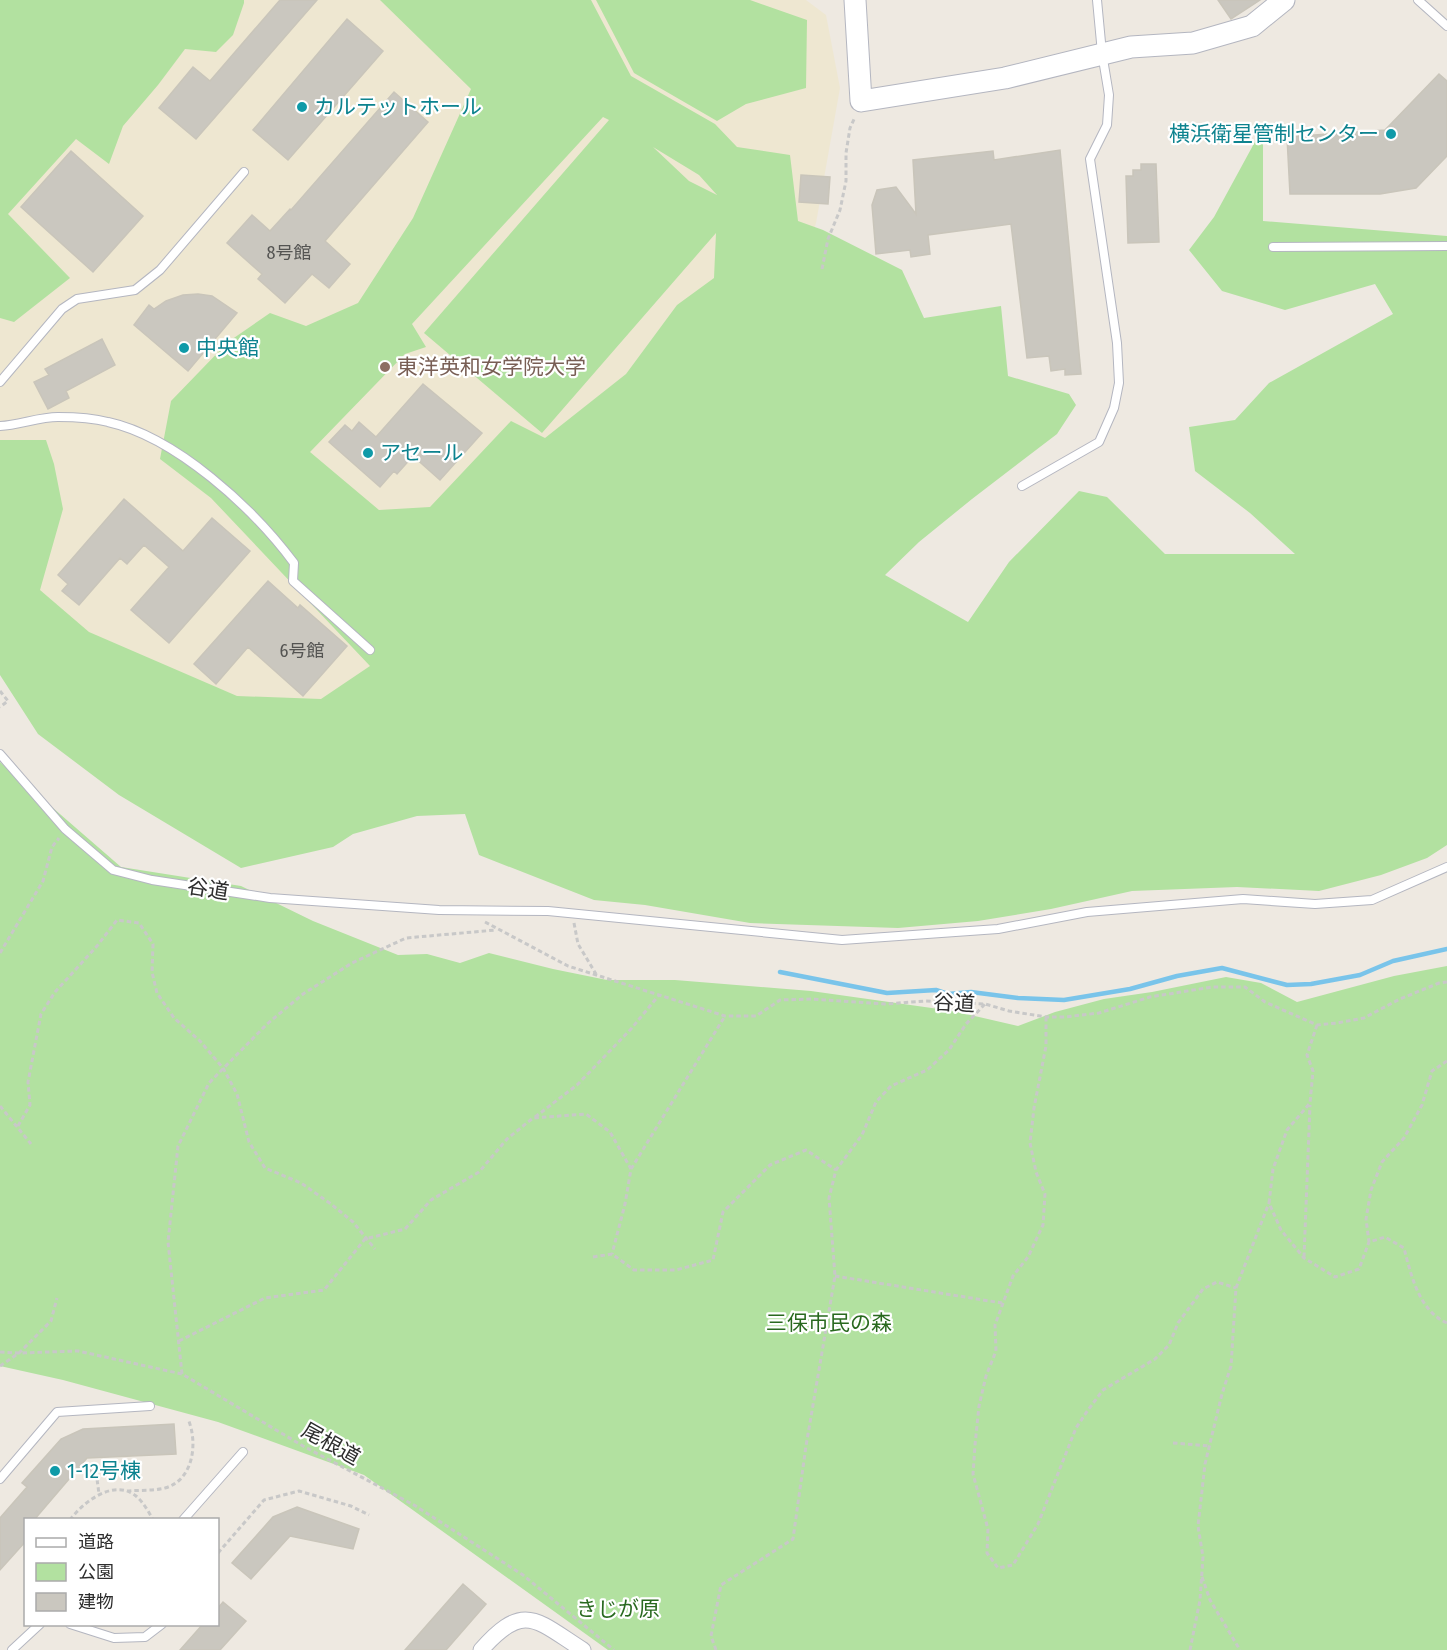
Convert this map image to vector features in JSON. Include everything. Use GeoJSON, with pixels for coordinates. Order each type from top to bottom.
{"type":"FeatureCollection","features":[{"type":"Feature","properties":{"kind":"street"},"geometry":{"type":"LineString","coordinates":[[855,0],[861,101],[1005,78],[1131,47],[1193,44],[1252,26],[1284,0]]}},
{"type":"Feature","properties":{"kind":"street"},"geometry":{"type":"LineString","coordinates":[[481,1650],[494,1635],[518,1619],[534,1620],[583,1650]]}},
{"type":"Feature","properties":{"kind":"lane"},"geometry":{"type":"LineString","coordinates":[[1022,486],[1099,442],[1114,408],[1119,383],[1117,343],[1090,159],[1107,125],[1109,95],[1097,0]]}},
{"type":"Feature","properties":{"kind":"lane"},"geometry":{"type":"LineString","coordinates":[[1418,0],[1447,26]]}},
{"type":"Feature","properties":{"kind":"lane"},"geometry":{"type":"LineString","coordinates":[[0,381],[62,309],[76,299],[135,290],[160,270],[244,172]]}},
{"type":"Feature","properties":{"kind":"lane"},"geometry":{"type":"LineString","coordinates":[[1273,247],[1447,246]]}},
{"type":"Feature","properties":{"kind":"lane"},"geometry":{"type":"LineString","coordinates":[[0,426],[56,417],[108,422],[153,438],[197,466],[233,497],[280,544],[294,563],[293,581],[370,650]]}},
{"type":"Feature","properties":{"kind":"lane","name":"谷道"},"geometry":{"type":"LineString","coordinates":[[0,754],[64,829],[113,870],[152,880],[270,898],[467,910],[548,911],[842,940],[998,929],[1087,912],[1243,899],[1315,904],[1372,900],[1447,867]]}},
{"type":"Feature","properties":{"kind":"lane"},"geometry":{"type":"LineString","coordinates":[[0,1479],[57,1412],[150,1406]]}},
{"type":"Feature","properties":{"kind":"lane"},"geometry":{"type":"LineString","coordinates":[[185,1518],[243,1452]]}},
{"type":"Feature","properties":{"kind":"lane"},"geometry":{"type":"LineString","coordinates":[[12,1650],[38,1626]]}},
{"type":"Feature","properties":{"kind":"lane"},"geometry":{"type":"LineString","coordinates":[[76,1626],[114,1638],[145,1637],[159,1626]]}},
{"type":"Feature","properties":{"kind":"path"},"geometry":{"type":"LineString","coordinates":[[822,269],[828,239],[840,210],[844,190],[850,128],[861,101]]}},
{"type":"Feature","properties":{"kind":"path"},"geometry":{"type":"LineString","coordinates":[[0,691],[8,701],[0,707]]}},
{"type":"Feature","properties":{"kind":"path"},"geometry":{"type":"LineString","coordinates":[[0,953],[43,881],[52,847],[64,829]]}},
{"type":"Feature","properties":{"kind":"path","name":"谷道"},"geometry":{"type":"LineString","coordinates":[[467,910],[496,930],[568,966],[725,1016],[756,1016],[780,1000],[845,1000],[886,1004],[925,1001],[985,1004],[1009,1011],[1046,1017],[1065,1017],[1098,1013],[1150,997],[1212,987],[1245,987],[1265,1002],[1317,1024],[1364,1018],[1400,999],[1447,982]]}},
{"type":"Feature","properties":{"kind":"path"},"geometry":{"type":"LineString","coordinates":[[573,913],[578,944],[597,976]]}},
{"type":"Feature","properties":{"kind":"path"},"geometry":{"type":"LineString","coordinates":[[18,1126],[30,1106],[28,1082],[41,1014],[55,992],[97,946],[117,920],[139,923],[153,944],[152,972],[157,993],[174,1018],[200,1041],[222,1068],[237,1094],[249,1142],[265,1168],[301,1183],[331,1204],[353,1222],[375,1249]]}},
{"type":"Feature","properties":{"kind":"path"},"geometry":{"type":"LineString","coordinates":[[182,1374],[168,1242],[178,1146],[209,1083],[267,1024],[303,994],[352,963],[406,938],[496,930]]}},
{"type":"Feature","properties":{"kind":"path"},"geometry":{"type":"LineString","coordinates":[[179,1341],[265,1298],[324,1290],[365,1239],[405,1229],[431,1200],[479,1172],[507,1139],[577,1085],[631,1029],[659,995]]}},
{"type":"Feature","properties":{"kind":"path"},"geometry":{"type":"LineString","coordinates":[[716,1650],[711,1636],[721,1585],[793,1539],[806,1446],[835,1276],[829,1198],[836,1170],[862,1135],[876,1102],[898,1083],[927,1070],[949,1050],[966,1024],[985,1004]]}},
{"type":"Feature","properties":{"kind":"path"},"geometry":{"type":"LineString","coordinates":[[612,1254],[631,1169],[725,1016]]}},
{"type":"Feature","properties":{"kind":"path"},"geometry":{"type":"LineString","coordinates":[[1046,1017],[1046,1046],[1030,1143],[1036,1172],[1045,1194],[1043,1225],[1028,1257],[1012,1276],[995,1325],[996,1351],[986,1376],[979,1406],[973,1474],[988,1529],[987,1553],[998,1568],[1013,1565],[1027,1544],[1038,1524],[1076,1428],[1103,1390],[1155,1359],[1169,1345],[1178,1323],[1203,1289],[1217,1282],[1236,1288]]}},
{"type":"Feature","properties":{"kind":"path"},"geometry":{"type":"LineString","coordinates":[[1304,1258],[1313,1071],[1307,1055],[1317,1024]]}},
{"type":"Feature","properties":{"kind":"path"},"geometry":{"type":"LineString","coordinates":[[1269,1203],[1281,1230],[1304,1258],[1335,1276],[1359,1269],[1370,1242],[1366,1219],[1371,1190],[1382,1162],[1404,1138],[1422,1105],[1431,1071],[1447,1061]]}},
{"type":"Feature","properties":{"kind":"path"},"geometry":{"type":"LineString","coordinates":[[1190,1650],[1200,1600],[1202,1576],[1203,1557],[1198,1526],[1205,1464],[1231,1366],[1236,1288],[1269,1203],[1274,1169],[1287,1130],[1310,1103]]}},
{"type":"Feature","properties":{"kind":"path"},"geometry":{"type":"LineString","coordinates":[[0,1106],[31,1144]]}},
{"type":"Feature","properties":{"kind":"path"},"geometry":{"type":"LineString","coordinates":[[533,1118],[586,1114],[610,1132],[631,1169]]}},
{"type":"Feature","properties":{"kind":"path"},"geometry":{"type":"LineString","coordinates":[[593,1257],[612,1254],[634,1270],[676,1270],[713,1260],[723,1212],[770,1165],[806,1150],[836,1170]]}},
{"type":"Feature","properties":{"kind":"path"},"geometry":{"type":"LineString","coordinates":[[1370,1242],[1385,1237],[1404,1248],[1412,1279],[1425,1305],[1447,1323]]}},
{"type":"Feature","properties":{"kind":"path"},"geometry":{"type":"LineString","coordinates":[[835,1276],[1002,1303]]}},
{"type":"Feature","properties":{"kind":"path"},"geometry":{"type":"LineString","coordinates":[[0,1366],[19,1353],[51,1321],[57,1298]]}},
{"type":"Feature","properties":{"kind":"path","name":"尾根道"},"geometry":{"type":"LineString","coordinates":[[0,1352],[78,1351],[182,1374],[303,1446],[414,1505],[444,1524],[523,1575],[614,1650]]}},
{"type":"Feature","properties":{"kind":"path"},"geometry":{"type":"LineString","coordinates":[[72,1518],[84,1504],[104,1492],[166,1488],[176,1482],[192,1461],[193,1429],[189,1419]]}},
{"type":"Feature","properties":{"kind":"path"},"geometry":{"type":"LineString","coordinates":[[1173,1443],[1210,1446]]}},
{"type":"Feature","properties":{"kind":"path"},"geometry":{"type":"LineString","coordinates":[[88,1468],[97,1479],[100,1487],[99,1494]]}},
{"type":"Feature","properties":{"kind":"path"},"geometry":{"type":"LineString","coordinates":[[127,1491],[135,1496],[152,1518]]}},
{"type":"Feature","properties":{"kind":"path"},"geometry":{"type":"LineString","coordinates":[[219,1552],[264,1500],[299,1491],[351,1506],[369,1515]]}},
{"type":"Feature","properties":{"kind":"path"},"geometry":{"type":"LineString","coordinates":[[1202,1576],[1210,1600],[1240,1650]]}},
{"type":"Feature","properties":{"kind":"shaded area","name":"東洋英和女学院大学"},"geometry":{"type":"Polygon","coordinates":[[[4,0],[806,0],[826,15],[840,88],[816,223],[793,297],[575,576],[266,727],[0,598],[0,7],[4,0]]]}},
{"type":"Feature","properties":{"kind":"green space"},"geometry":{"type":"Polygon","coordinates":[[[0,0],[244,0],[233,35],[216,52],[185,49],[123,126],[109,164],[76,139],[8,214],[70,278],[14,322],[0,318],[0,0]]]}},
{"type":"Feature","properties":{"kind":"green space"},"geometry":{"type":"Polygon","coordinates":[[[380,0],[591,0],[631,76],[715,124],[737,147],[790,155],[798,221],[823,230],[902,270],[924,318],[1001,306],[1008,376],[1069,394],[1076,405],[1057,434],[919,542],[885,575],[968,622],[1009,562],[1079,491],[1107,497],[1165,554],[1295,554],[1250,513],[1195,471],[1189,427],[1235,420],[1269,383],[1393,314],[1375,284],[1285,310],[1222,291],[1189,250],[1214,217],[1263,127],[1263,221],[1447,236],[1447,845],[1427,858],[1381,875],[1319,891],[1237,887],[1132,891],[1051,909],[978,921],[898,928],[750,923],[645,905],[594,900],[479,855],[465,814],[417,816],[353,834],[333,847],[241,868],[119,795],[38,734],[0,675],[0,440],[46,440],[54,464],[63,509],[40,590],[89,632],[237,696],[321,699],[370,666],[211,498],[160,459],[171,401],[228,342],[270,313],[306,326],[358,303],[413,218],[471,89],[380,0]],[[603,117],[412,324],[426,347],[405,354],[310,452],[379,510],[430,507],[511,421],[545,438],[626,374],[677,305],[714,278],[716,233],[542,433],[424,333],[609,120],[603,117]],[[653,147],[689,181],[717,195],[699,175],[653,147]]]}},
{"type":"Feature","properties":{"kind":"green space"},"geometry":{"type":"Polygon","coordinates":[[[596,0],[750,0],[807,20],[806,88],[746,104],[717,121],[634,73],[596,0]]]}},
{"type":"Feature","properties":{"kind":"green space","name":"三保市民の森"},"geometry":{"type":"Polygon","coordinates":[[[0,762],[121,867],[241,886],[313,921],[398,955],[427,954],[460,963],[489,953],[607,980],[675,980],[811,991],[953,1011],[1018,1026],[1055,1012],[1104,999],[1226,977],[1261,983],[1297,1002],[1394,976],[1447,966],[1447,1650],[608,1650],[364,1475],[218,1422],[63,1380],[0,1366],[0,762]]]}},
{"type":"Feature","properties":{"kind":"building"},"geometry":{"type":"Polygon","coordinates":[[[280,0],[317,0],[196,139],[159,108],[193,67],[210,81],[280,0]]]}},
{"type":"Feature","properties":{"kind":"building"},"geometry":{"type":"Polygon","coordinates":[[[1218,0],[1260,0],[1231,19],[1218,0]]]}},
{"type":"Feature","properties":{"kind":"building","name":"カルテットホール"},"geometry":{"type":"Polygon","coordinates":[[[347,19],[383,51],[288,160],[253,130],[347,19]]]}},
{"type":"Feature","properties":{"kind":"building","name":"横浜衛星管制センター"},"geometry":{"type":"Polygon","coordinates":[[[1439,74],[1447,81],[1447,156],[1416,188],[1380,194],[1290,194],[1287,137],[1385,130],[1439,74]]]}},
{"type":"Feature","properties":{"kind":"building"},"geometry":{"type":"Polygon","coordinates":[[[394,92],[428,122],[325,241],[350,264],[329,288],[312,274],[285,303],[258,279],[262,274],[227,243],[252,215],[270,231],[394,92]]]}},
{"type":"Feature","properties":{"kind":"building"},"geometry":{"type":"Polygon","coordinates":[[[1060,150],[1081,374],[1065,375],[1065,369],[1051,371],[1049,356],[1027,358],[1011,224],[928,235],[930,254],[911,257],[910,250],[876,254],[872,205],[877,190],[896,187],[916,214],[913,160],[993,151],[994,160],[1060,150]]]}},
{"type":"Feature","properties":{"kind":"building"},"geometry":{"type":"Polygon","coordinates":[[[71,151],[143,216],[93,272],[21,207],[71,151]]]}},
{"type":"Feature","properties":{"kind":"building"},"geometry":{"type":"Polygon","coordinates":[[[1141,164],[1156,164],[1159,242],[1128,243],[1126,176],[1133,176],[1133,170],[1141,170],[1141,164]]]}},
{"type":"Feature","properties":{"kind":"building"},"geometry":{"type":"Polygon","coordinates":[[[801,175],[830,177],[828,204],[799,202],[801,175]]]}},
{"type":"Feature","properties":{"kind":"building","name":"中央館"},"geometry":{"type":"Polygon","coordinates":[[[183,295],[212,296],[237,313],[188,371],[134,325],[149,305],[154,309],[166,301],[183,295]]]}},
{"type":"Feature","properties":{"kind":"building"},"geometry":{"type":"Polygon","coordinates":[[[102,339],[115,365],[66,391],[69,398],[48,409],[34,382],[49,375],[45,369],[102,339]]]}},
{"type":"Feature","properties":{"kind":"building"},"geometry":{"type":"Polygon","coordinates":[[[423,384],[482,433],[440,480],[413,456],[397,474],[394,471],[380,487],[329,442],[345,425],[352,431],[359,422],[376,437],[423,384]]]}},
{"type":"Feature","properties":{"kind":"building"},"geometry":{"type":"Polygon","coordinates":[[[124,499],[183,551],[212,518],[250,551],[169,643],[131,610],[169,567],[144,545],[127,564],[120,558],[79,605],[62,591],[68,584],[58,575],[124,499]]]}},
{"type":"Feature","properties":{"kind":"building"},"geometry":{"type":"Polygon","coordinates":[[[268,581],[347,646],[303,696],[248,647],[216,684],[194,664],[268,581]]]}},
{"type":"Feature","properties":{"kind":"building","name":"1-12号棟"},"geometry":{"type":"Polygon","coordinates":[[[174,1424],[176,1454],[87,1458],[36,1518],[24,1518],[24,1543],[0,1570],[0,1518],[27,1487],[22,1483],[61,1439],[83,1429],[174,1424]]]}},
{"type":"Feature","properties":{"kind":"building"},"geometry":{"type":"Polygon","coordinates":[[[297,1507],[359,1529],[353,1549],[290,1536],[251,1579],[232,1563],[273,1517],[297,1507]]]}},
{"type":"Feature","properties":{"kind":"building"},"geometry":{"type":"Polygon","coordinates":[[[463,1584],[486,1604],[446,1650],[405,1650],[463,1584]]]}},
{"type":"Feature","properties":{"kind":"building"},"geometry":{"type":"Polygon","coordinates":[[[223,1602],[246,1621],[220,1650],[180,1650],[201,1626],[219,1626],[219,1607],[223,1602]]]}},
{"type":"Feature","properties":{"kind":"waterway"},"geometry":{"type":"LineString","coordinates":[[780,972],[887,993],[936,990],[948,994],[971,992],[1018,998],[1064,1000],[1130,989],[1177,976],[1222,968],[1287,985],[1311,984],[1360,975],[1393,961],[1447,949]]}},
{"type":"Feature","properties":{"kind":"place","name":"カルテットホール"},"geometry":{"type":"Point","coordinates":[302,107]}},
{"type":"Feature","properties":{"kind":"place","name":"横浜衛星管制センター"},"geometry":{"type":"Point","coordinates":[1391,134]}},
{"type":"Feature","properties":{"kind":"place","name":"中央館"},"geometry":{"type":"Point","coordinates":[184,348]}},
{"type":"Feature","properties":{"kind":"place","name":"東洋英和女学院大学"},"geometry":{"type":"Point","coordinates":[385,367]}},
{"type":"Feature","properties":{"kind":"place","name":"アセール"},"geometry":{"type":"Point","coordinates":[368,453]}},
{"type":"Feature","properties":{"kind":"place","name":"1-12号棟"},"geometry":{"type":"Point","coordinates":[55,1471]}},
{"type":"Feature","properties":{"kind":"park label","name":"きじが原"},"geometry":{"type":"Point","coordinates":[618,1609]}}]}
